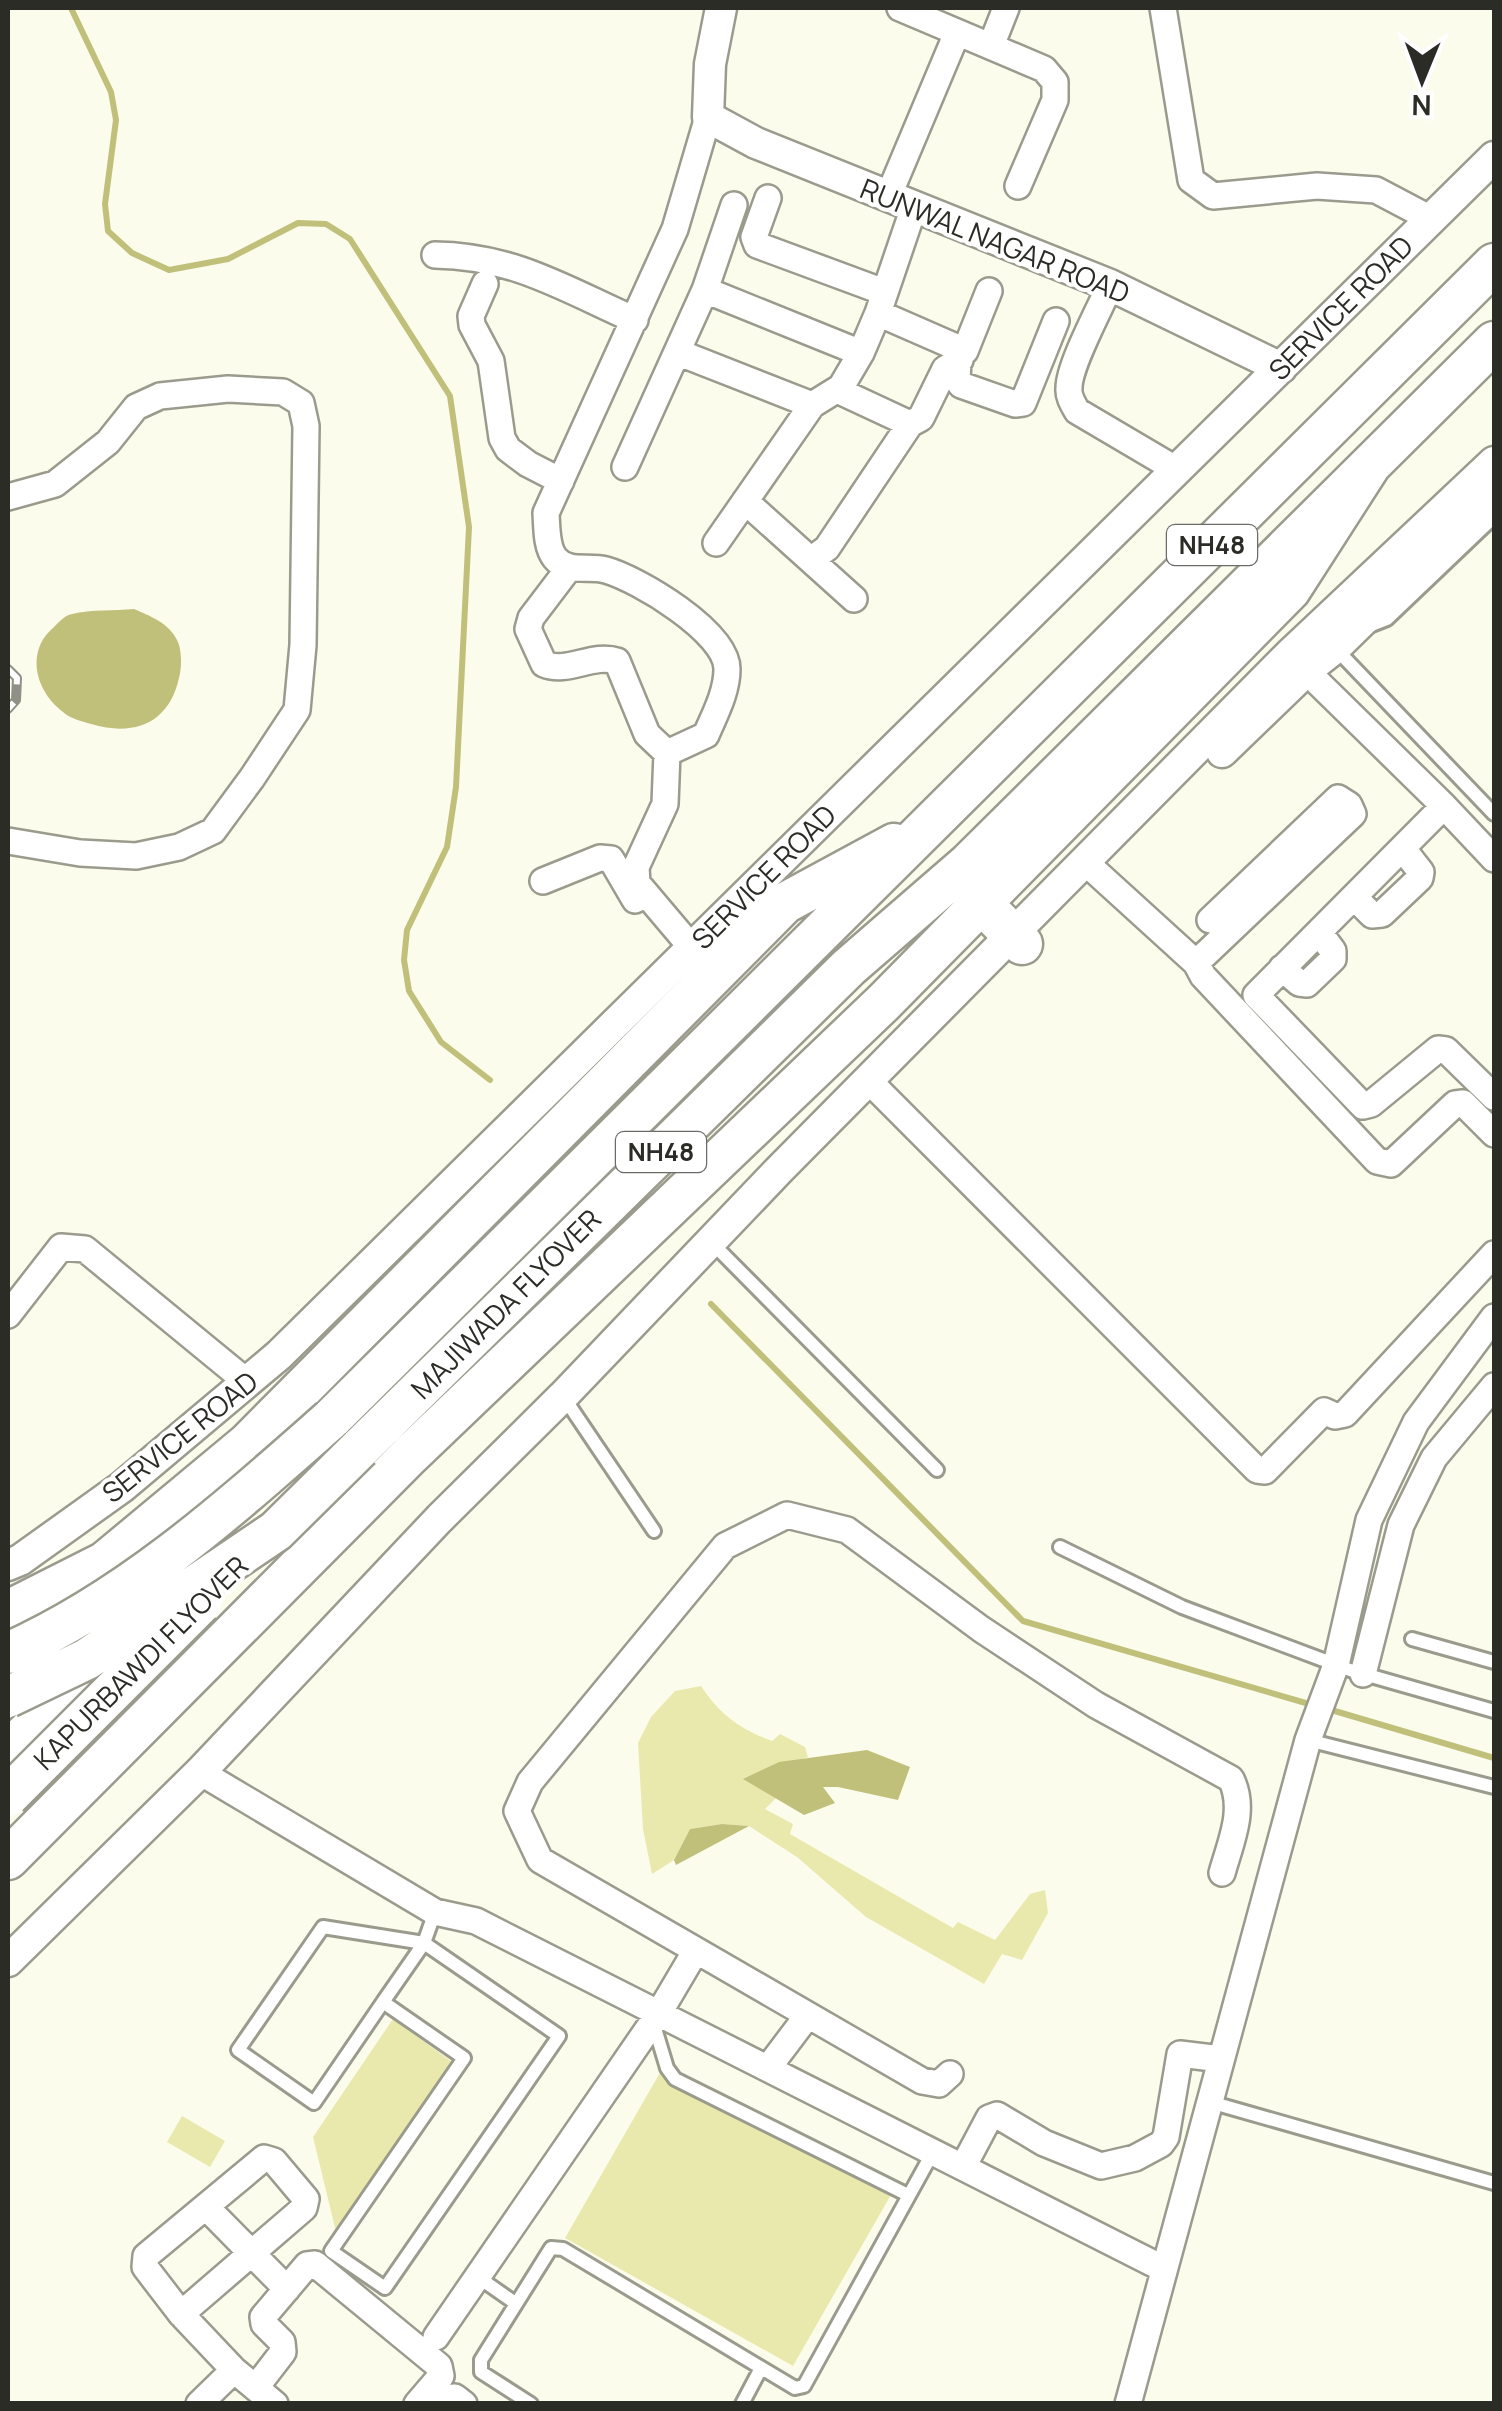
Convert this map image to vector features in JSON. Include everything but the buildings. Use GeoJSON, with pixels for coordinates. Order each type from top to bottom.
{"type":"FeatureCollection","features":[{"type":"Feature","properties":{"kind":"highway","name":"NH48"},"geometry":{"type":"LineString","coordinates":[[928,826],[1494,264]]}},
{"type":"Feature","properties":{"kind":"highway","name":"NH48"},"geometry":{"type":"LineString","coordinates":[[982,885],[1369,467],[1494,342]]}},
{"type":"Feature","properties":{"kind":"highway","name":"MAJIWADA FLYOVER"},"geometry":{"type":"LineString","coordinates":[[8,1653],[60,1630],[159,1564],[332,1419],[928,826]]}},
{"type":"Feature","properties":{"kind":"highway"},"geometry":{"type":"LineString","coordinates":[[8,1611],[105,1562],[247,1444],[785,902],[928,826]]}},
{"type":"Feature","properties":{"kind":"highway","name":"MAJIWADA FLYOVER"},"geometry":{"type":"LineString","coordinates":[[8,1697],[87,1659],[276,1531],[849,967],[982,885]]}},
{"type":"Feature","properties":{"kind":"highway"},"geometry":{"type":"LineString","coordinates":[[8,1859],[410,1454],[884,1002],[982,885],[1025,931]]}},
{"type":"Feature","properties":{"kind":"highway","name":"KAPURBAWDI FLYOVER"},"geometry":{"type":"LineString","coordinates":[[8,1796],[276,1531]]}},
{"type":"Feature","properties":{"kind":"highway"},"geometry":{"type":"LineString","coordinates":[[105,1562],[91,1593],[90,1625],[102,1661],[151,1713]]}},
{"type":"Feature","properties":{"kind":"highway"},"geometry":{"type":"LineString","coordinates":[[8,1751],[102,1661]]}},
{"type":"Feature","properties":{"kind":"street"},"geometry":{"type":"LineString","coordinates":[[667,753],[706,734],[724,692],[728,664],[681,608],[603,569],[569,568],[554,557],[546,513],[674,229],[708,117],[710,64],[721,8]]}},
{"type":"Feature","properties":{"kind":"street"},"geometry":{"type":"LineString","coordinates":[[900,8],[1044,69],[1055,82],[1056,100],[1018,186]]}},
{"type":"Feature","properties":{"kind":"street"},"geometry":{"type":"LineString","coordinates":[[991,46],[1006,8]]}},
{"type":"Feature","properties":{"kind":"street"},"geometry":{"type":"LineString","coordinates":[[1163,8],[1191,180],[1214,196],[1317,186],[1376,190],[1431,219]]}},
{"type":"Feature","properties":{"kind":"street"},"geometry":{"type":"LineString","coordinates":[[716,543],[812,405],[837,390],[861,353],[881,303],[901,202],[957,32]]}},
{"type":"Feature","properties":{"kind":"street","name":"RUNWAL NAGAR ROAD"},"geometry":{"type":"LineString","coordinates":[[708,117],[756,143],[1110,285],[1281,368]]}},
{"type":"Feature","properties":{"kind":"street","name":"SERVICE ROAD"},"geometry":{"type":"LineString","coordinates":[[8,1566],[122,1487],[279,1356],[1494,157]]}},
{"type":"Feature","properties":{"kind":"street"},"geometry":{"type":"LineString","coordinates":[[768,198],[754,237],[757,245],[881,303],[962,357]]}},
{"type":"Feature","properties":{"kind":"street"},"geometry":{"type":"LineString","coordinates":[[625,467],[705,290],[734,205]]}},
{"type":"Feature","properties":{"kind":"street"},"geometry":{"type":"LineString","coordinates":[[435,255],[468,256],[516,266],[635,320]]}},
{"type":"Feature","properties":{"kind":"street"},"geometry":{"type":"LineString","coordinates":[[485,284],[471,316],[491,362],[502,438],[508,450],[561,480]]}},
{"type":"Feature","properties":{"kind":"street"},"geometry":{"type":"LineString","coordinates":[[1110,285],[1072,373],[1068,389],[1071,401],[1076,411],[1178,470]]}},
{"type":"Feature","properties":{"kind":"street"},"geometry":{"type":"LineString","coordinates":[[705,290],[861,353]]}},
{"type":"Feature","properties":{"kind":"street"},"geometry":{"type":"LineString","coordinates":[[989,291],[962,357],[957,380],[962,385],[1016,404],[1024,403],[1056,321]]}},
{"type":"Feature","properties":{"kind":"street"},"geometry":{"type":"LineString","coordinates":[[677,352],[812,405]]}},
{"type":"Feature","properties":{"kind":"street"},"geometry":{"type":"LineString","coordinates":[[811,560],[827,548],[910,424],[921,418],[945,368],[962,357]]}},
{"type":"Feature","properties":{"kind":"street"},"geometry":{"type":"LineString","coordinates":[[8,497],[55,484],[108,442],[136,407],[160,396],[228,389],[282,392],[300,403],[306,426],[303,644],[297,710],[252,778],[213,832],[178,847],[136,856],[8,841]]}},
{"type":"Feature","properties":{"kind":"street"},"geometry":{"type":"LineString","coordinates":[[837,390],[910,424]]}},
{"type":"Feature","properties":{"kind":"street"},"geometry":{"type":"LineString","coordinates":[[8,1961],[200,1772],[439,1519],[647,1310],[663,1288],[874,1085],[1494,462]]}},
{"type":"Feature","properties":{"kind":"street"},"geometry":{"type":"LineString","coordinates":[[1298,663],[1346,638],[1494,492]]}},
{"type":"Feature","properties":{"kind":"street"},"geometry":{"type":"LineString","coordinates":[[745,501],[854,599]]}},
{"type":"Feature","properties":{"kind":"street"},"geometry":{"type":"LineString","coordinates":[[569,568],[531,618],[528,628],[544,664],[553,668],[607,658],[617,662],[648,734],[667,753],[665,804],[636,867],[637,884],[687,953]]}},
{"type":"Feature","properties":{"kind":"street"},"geometry":{"type":"LineString","coordinates":[[1298,663],[1494,858]]}},
{"type":"Feature","properties":{"kind":"street"},"geometry":{"type":"LineString","coordinates":[[1196,963],[1353,814],[1349,805],[1338,798],[1210,920]]}},
{"type":"Feature","properties":{"kind":"street"},"geometry":{"type":"LineString","coordinates":[[1444,806],[1256,995],[1363,1106],[1371,1104],[1438,1048],[1446,1050],[1494,1097]]}},
{"type":"Feature","properties":{"kind":"street"},"geometry":{"type":"LineString","coordinates":[[543,881],[600,858],[610,859],[646,917],[687,953]]}},
{"type":"Feature","properties":{"kind":"street"},"geometry":{"type":"LineString","coordinates":[[1090,868],[1196,963],[1203,976],[1377,1161],[1391,1164],[1455,1104],[1463,1103],[1494,1134]]}},
{"type":"Feature","properties":{"kind":"street"},"geometry":{"type":"LineString","coordinates":[[647,1310],[674,1301],[874,1085]]}},
{"type":"Feature","properties":{"kind":"street"},"geometry":{"type":"LineString","coordinates":[[874,1085],[1257,1470],[1265,1471],[1324,1411],[1335,1416],[1345,1414],[1494,1254]]}},
{"type":"Feature","properties":{"kind":"street"},"geometry":{"type":"LineString","coordinates":[[8,1316],[61,1247],[85,1249],[247,1382]]}},
{"type":"Feature","properties":{"kind":"street"},"geometry":{"type":"LineString","coordinates":[[1128,2404],[1308,1740],[1333,1676],[1369,1520],[1416,1422],[1494,1317]]}},
{"type":"Feature","properties":{"kind":"street"},"geometry":{"type":"LineString","coordinates":[[1363,1674],[1402,1525],[1434,1458],[1494,1386],[1454,1371]]}},
{"type":"Feature","properties":{"kind":"street"},"geometry":{"type":"LineString","coordinates":[[950,2074],[939,2084],[922,2081],[540,1860],[517,1811],[530,1782],[725,1546],[787,1516],[846,1530],[982,1629],[1096,1705],[1231,1779],[1238,1793],[1238,1818],[1222,1872]]}},
{"type":"Feature","properties":{"kind":"street"},"geometry":{"type":"LineString","coordinates":[[200,1772],[434,1912],[476,1921],[656,2018],[768,2068],[1164,2269]]}},
{"type":"Feature","properties":{"kind":"street"},"geometry":{"type":"LineString","coordinates":[[436,2337],[656,2018],[695,1952]]}},
{"type":"Feature","properties":{"kind":"street"},"geometry":{"type":"LineString","coordinates":[[768,2068],[808,2015]]}},
{"type":"Feature","properties":{"kind":"street"},"geometry":{"type":"LineString","coordinates":[[963,2168],[989,2118],[998,2115],[1044,2142],[1101,2166],[1135,2158],[1166,2137],[1180,2054],[1221,2060]]}},
{"type":"Feature","properties":{"kind":"street"},"geometry":{"type":"LineString","coordinates":[[181,2314],[304,2208],[306,2200],[274,2161],[264,2158],[146,2256],[146,2267],[181,2314],[234,2370],[266,2395],[283,2352],[282,2342],[262,2317],[306,2266],[315,2264],[439,2366],[441,2376],[417,2404]]}},
{"type":"Feature","properties":{"kind":"street"},"geometry":{"type":"LineString","coordinates":[[207,2208],[286,2289]]}},
{"type":"Feature","properties":{"kind":"street"},"geometry":{"type":"LineString","coordinates":[[199,2404],[234,2370]]}},
{"type":"Feature","properties":{"kind":"street"},"geometry":{"type":"LineString","coordinates":[[440,2404],[445,2398],[454,2397],[464,2404]]}},
{"type":"Feature","properties":{"kind":"lane"},"geometry":{"type":"LineString","coordinates":[[1494,516],[1388,619],[1346,638],[1494,814]]}},
{"type":"Feature","properties":{"kind":"lane"},"geometry":{"type":"LineString","coordinates":[[722,1253],[937,1470]]}},
{"type":"Feature","properties":{"kind":"lane"},"geometry":{"type":"LineString","coordinates":[[564,1396],[654,1531]]}},
{"type":"Feature","properties":{"kind":"lane"},"geometry":{"type":"LineString","coordinates":[[1060,1548],[1333,1676],[1363,1674],[1494,1710]]}},
{"type":"Feature","properties":{"kind":"lane"},"geometry":{"type":"LineString","coordinates":[[1412,1639],[1494,1662]]}},
{"type":"Feature","properties":{"kind":"lane"},"geometry":{"type":"LineString","coordinates":[[1308,1740],[1494,1787]]}},
{"type":"Feature","properties":{"kind":"lane"},"geometry":{"type":"LineString","coordinates":[[383,2002],[464,2058],[331,2251],[384,2288],[559,2036],[424,1944],[323,1926],[238,2050],[314,2102],[383,2002],[424,1944],[434,1912]]}},
{"type":"Feature","properties":{"kind":"lane"},"geometry":{"type":"LineString","coordinates":[[656,2018],[666,2068],[676,2079],[908,2195]]}},
{"type":"Feature","properties":{"kind":"lane"},"geometry":{"type":"LineString","coordinates":[[1210,2102],[1494,2183]]}},
{"type":"Feature","properties":{"kind":"lane"},"geometry":{"type":"LineString","coordinates":[[531,2404],[480,2372],[481,2360],[551,2248],[563,2248],[796,2388],[804,2386],[933,2152]]}},
{"type":"Feature","properties":{"kind":"lane"},"geometry":{"type":"LineString","coordinates":[[478,2277],[515,2302]]}},
{"type":"Feature","properties":{"kind":"lane"},"geometry":{"type":"LineString","coordinates":[[742,2404],[762,2368]]}},
{"type":"Feature","properties":{"kind":"shaded area"},"geometry":{"type":"Polygon","coordinates":[[[134,609],[164,625],[179,644],[180,674],[174,693],[158,716],[136,727],[107,728],[76,720],[53,703],[40,682],[39,647],[69,615],[134,609]]]}},
{"type":"Feature","properties":{"kind":"shaded area"},"geometry":{"type":"Polygon","coordinates":[[[701,1686],[723,1713],[740,1726],[772,1741],[780,1734],[805,1747],[808,1757],[744,1779],[776,1798],[765,1809],[793,1824],[790,1834],[953,1928],[958,1922],[995,1940],[1030,1894],[1045,1890],[1048,1913],[1022,1960],[1002,1954],[984,1984],[866,1917],[797,1857],[749,1826],[722,1824],[690,1829],[674,1860],[652,1874],[643,1829],[638,1743],[651,1717],[675,1691],[701,1686]]]}},
{"type":"Feature","properties":{"kind":"shaded area"},"geometry":{"type":"Polygon","coordinates":[[[867,1750],[910,1767],[898,1800],[823,1787],[835,1803],[804,1815],[743,1779],[779,1762],[867,1750]]]}},
{"type":"Feature","properties":{"kind":"shaded area"},"geometry":{"type":"Polygon","coordinates":[[[722,1824],[749,1826],[676,1865],[674,1860],[690,1829],[722,1824]]]}},
{"type":"Feature","properties":{"kind":"shaded area"},"geometry":{"type":"Polygon","coordinates":[[[393,2019],[452,2062],[337,2236],[313,2137],[393,2019]]]}},
{"type":"Feature","properties":{"kind":"shaded area"},"geometry":{"type":"Polygon","coordinates":[[[665,2064],[892,2193],[793,2366],[565,2238],[665,2064]]]}},
{"type":"Feature","properties":{"kind":"shaded area"},"geometry":{"type":"Polygon","coordinates":[[[182,2116],[225,2141],[210,2167],[167,2142],[182,2116]]]}},
{"type":"Feature","properties":{"kind":"waterway"},"geometry":{"type":"LineString","coordinates":[[71,8],[111,92],[116,120],[105,204],[108,231],[132,253],[169,270],[228,259],[298,223],[326,224],[350,239],[450,396],[469,527],[456,787],[447,847],[407,930],[404,960],[409,991],[441,1042],[490,1080]]}},
{"type":"Feature","properties":{"kind":"waterway"},"geometry":{"type":"LineString","coordinates":[[711,1304],[1023,1621],[1316,1706]]}},
{"type":"Feature","properties":{"kind":"waterway"},"geometry":{"type":"LineString","coordinates":[[1328,1709],[1494,1758]]}},
{"type":"Feature","properties":{"kind":"railway"},"geometry":{"type":"LineString","coordinates":[[8,669],[17,678],[16,700],[8,709]]}}]}
